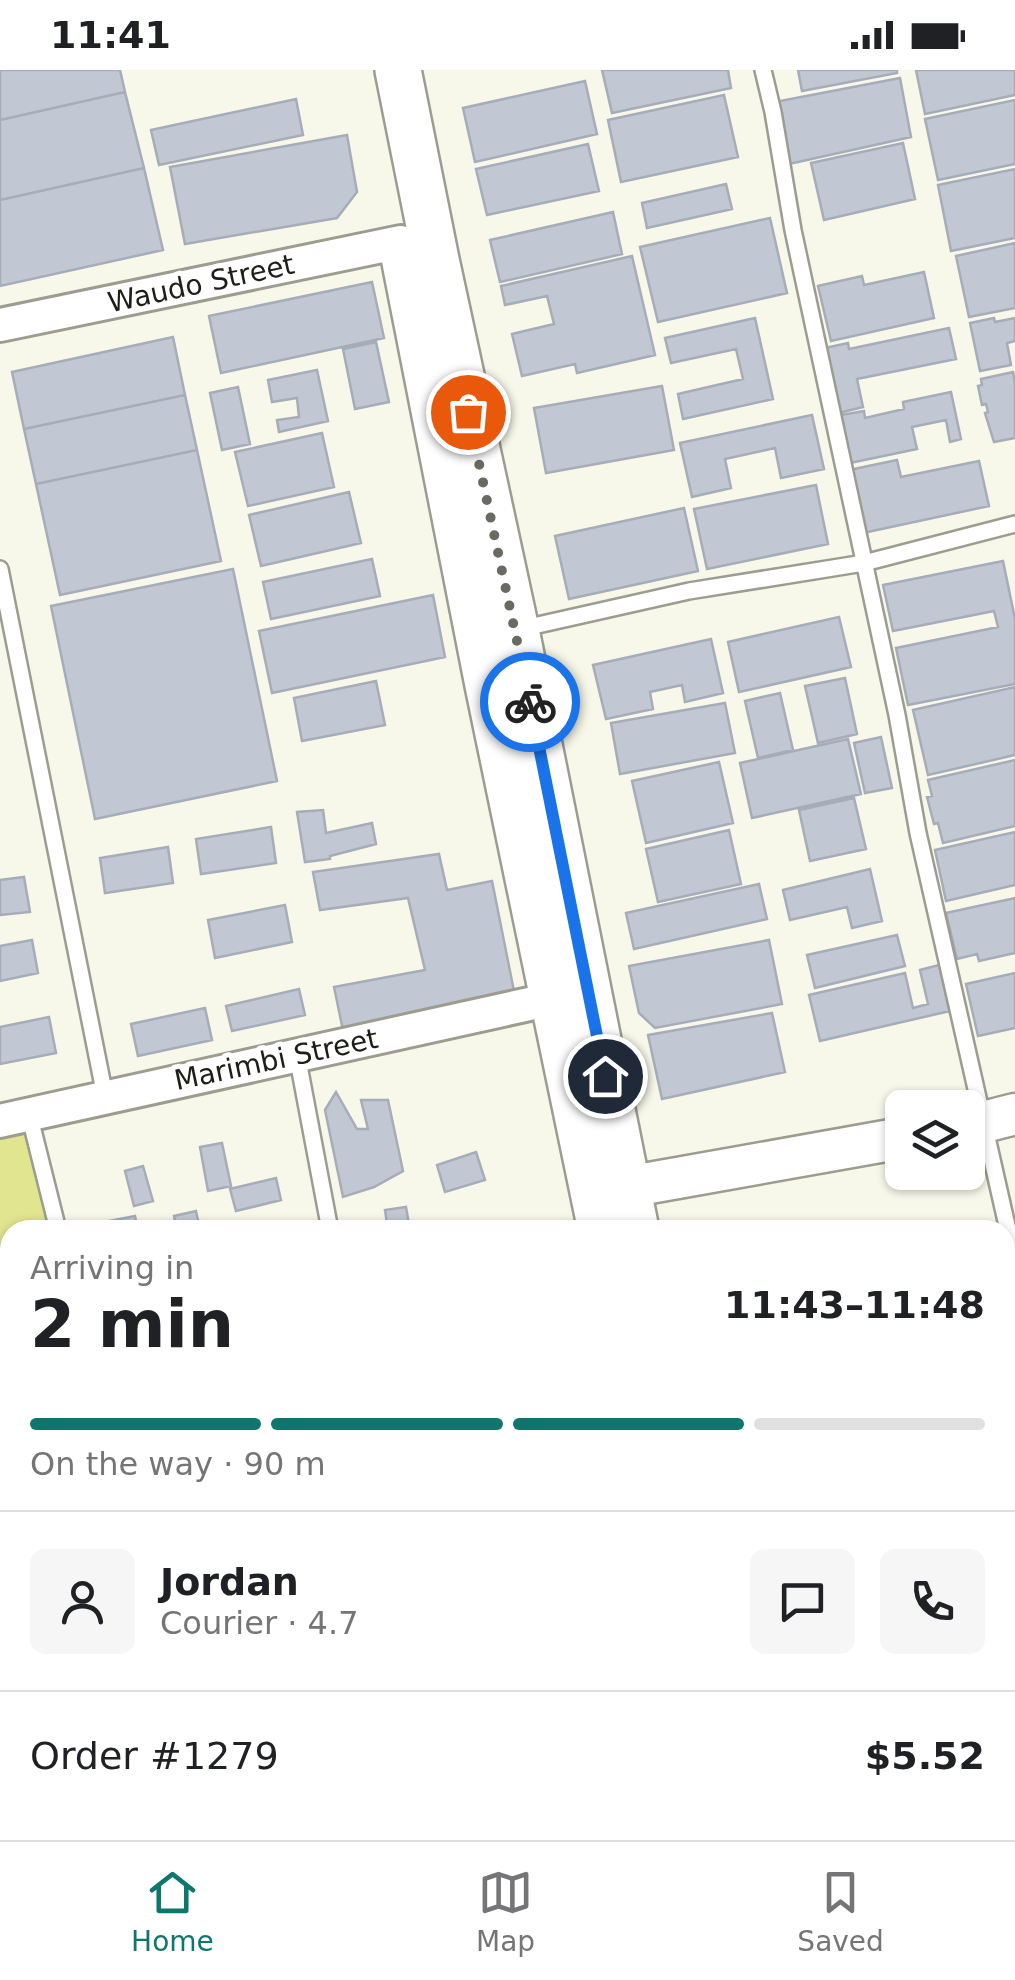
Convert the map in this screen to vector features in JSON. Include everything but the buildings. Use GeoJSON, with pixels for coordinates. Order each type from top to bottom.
{"type":"FeatureCollection","features":[{"type":"Feature","properties":{"kind":"main road"},"geometry":{"type":"LineString","coordinates":[[368,70],[599,1220]]}},
{"type":"Feature","properties":{"kind":"main road"},"geometry":{"type":"LineString","coordinates":[[399,70],[632,1209]]}},
{"type":"Feature","properties":{"kind":"street","name":"Waudo Street"},"geometry":{"type":"LineString","coordinates":[[0,325],[401,242]]}},
{"type":"Feature","properties":{"kind":"street","name":"Marimbi Street"},"geometry":{"type":"LineString","coordinates":[[15,1117],[552,999]]}},
{"type":"Feature","properties":{"kind":"street"},"geometry":{"type":"LineString","coordinates":[[632,1209],[885,1142]]}},
{"type":"Feature","properties":{"kind":"lane"},"geometry":{"type":"LineString","coordinates":[[763,70],[897,714],[918,833],[989,1121],[1006,1220]]}},
{"type":"Feature","properties":{"kind":"lane"},"geometry":{"type":"LineString","coordinates":[[516,630],[689,591],[864,563],[1015,524]]}},
{"type":"Feature","properties":{"kind":"lane"},"geometry":{"type":"LineString","coordinates":[[0,569],[105,1096]]}},
{"type":"Feature","properties":{"kind":"lane"},"geometry":{"type":"LineString","coordinates":[[297,1055],[328,1220]]}},
{"type":"Feature","properties":{"kind":"lane"},"geometry":{"type":"LineString","coordinates":[[15,1117],[54,1220]]}},
{"type":"Feature","properties":{"kind":"green space"},"geometry":{"type":"Polygon","coordinates":[[[26,1133],[46,1220],[0,1220],[0,1139],[26,1133]]]}},
{"type":"Feature","properties":{"kind":"way so far"},"geometry":{"type":"LineString","coordinates":[[468,412],[530,702]]}},
{"type":"Feature","properties":{"kind":"route"},"geometry":{"type":"LineString","coordinates":[[530,702],[605,1076]]}}]}
